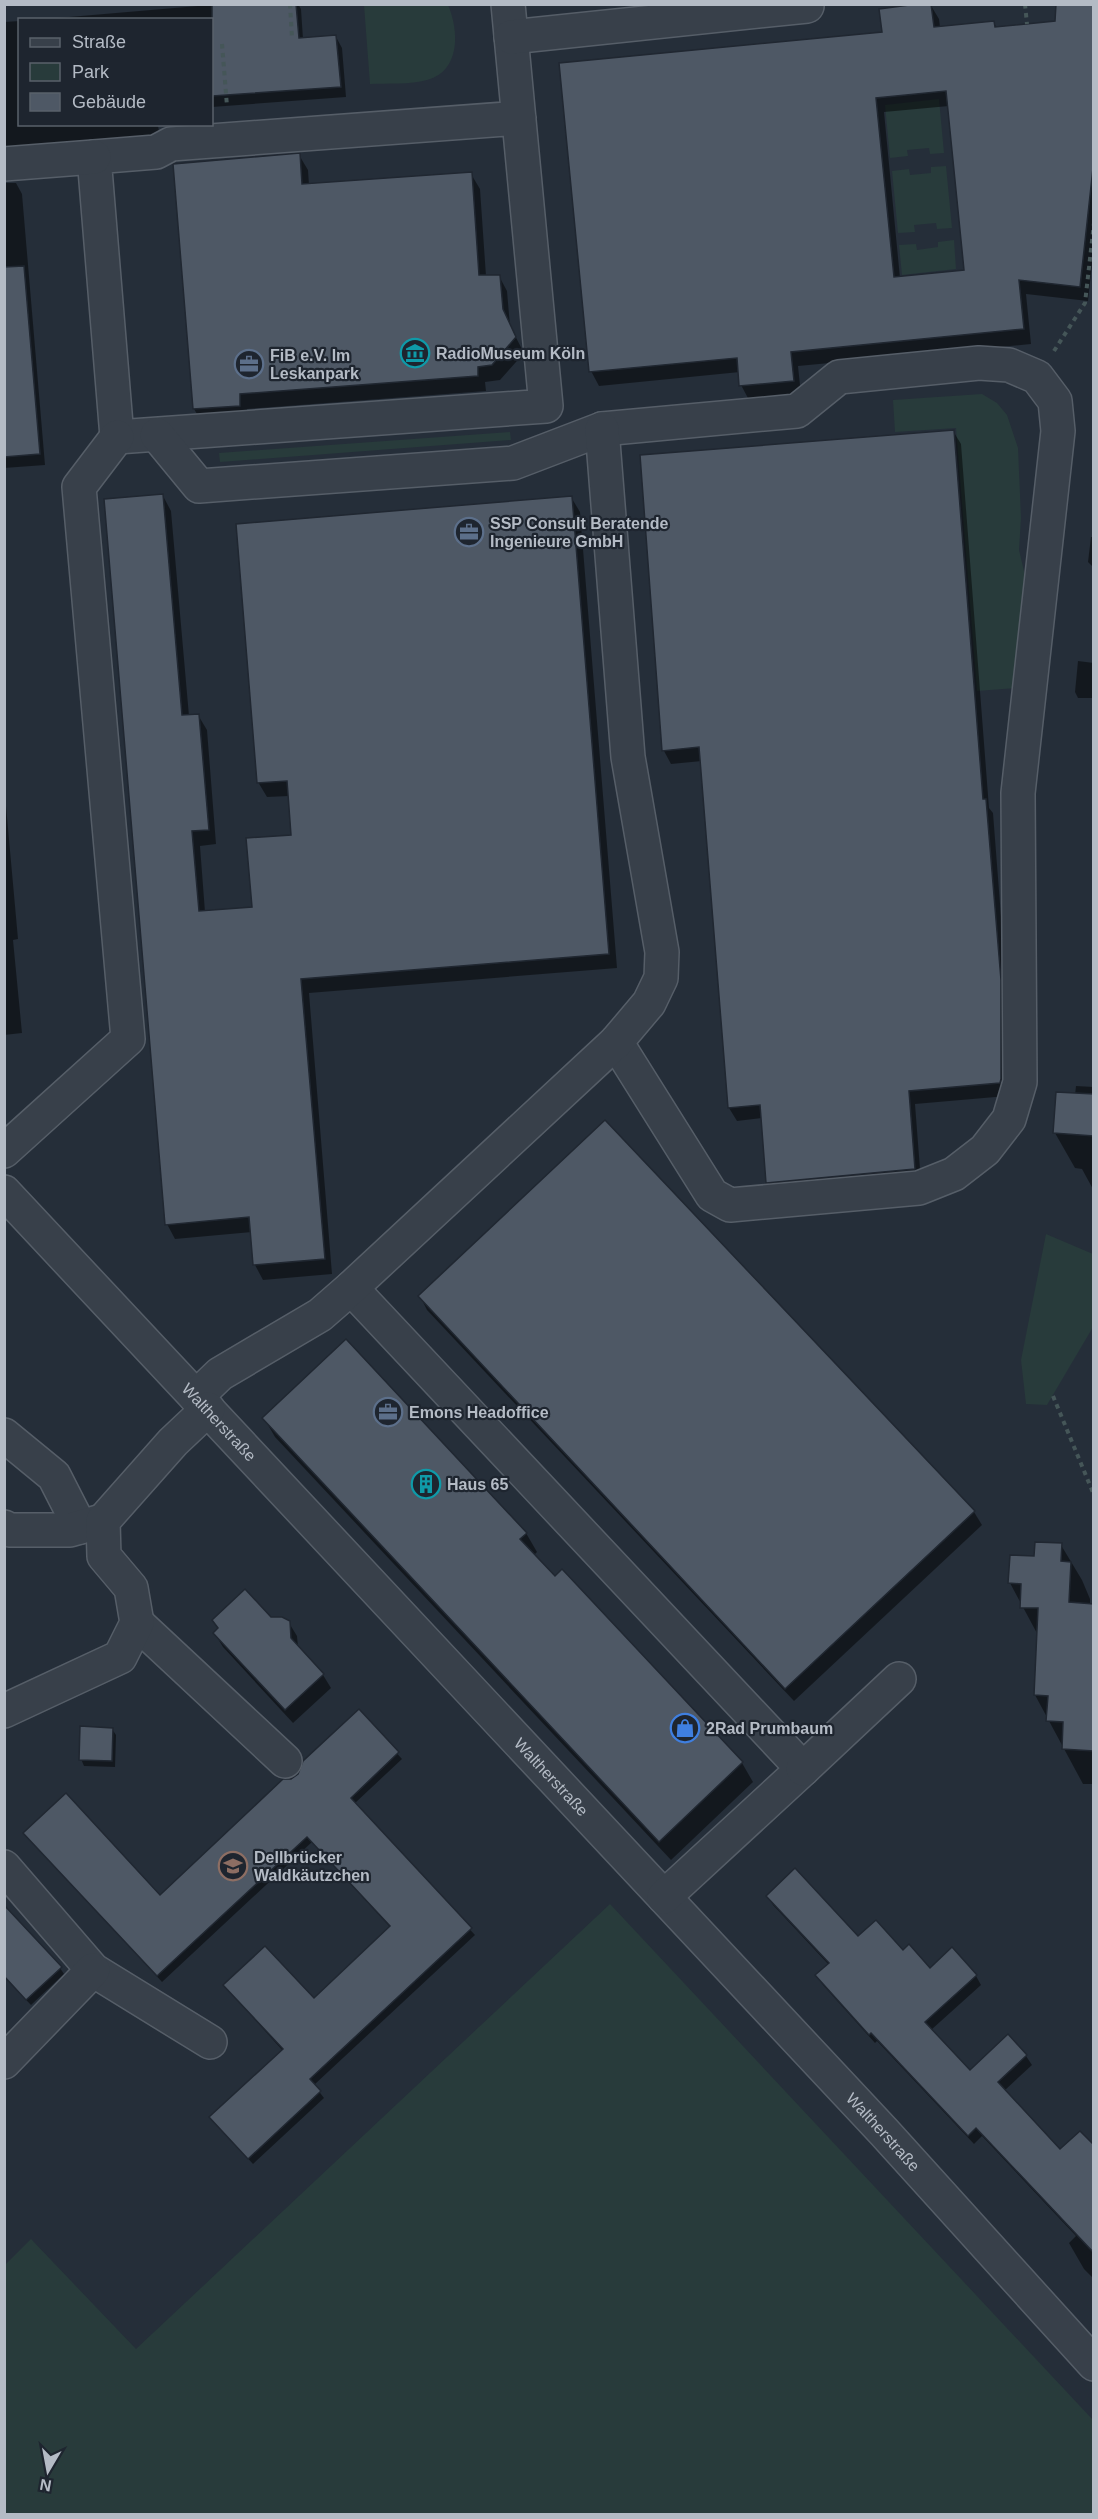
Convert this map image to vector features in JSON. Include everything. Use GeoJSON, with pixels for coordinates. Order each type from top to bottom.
{"type":"FeatureCollection","features":[{"type":"Feature","properties":{"kind":"street"},"geometry":{"type":"LineString","coordinates":[[508,4],[546,406]]}},
{"type":"Feature","properties":{"kind":"street"},"geometry":{"type":"LineString","coordinates":[[511,37],[787,7]]}},
{"type":"Feature","properties":{"kind":"street"},"geometry":{"type":"LineString","coordinates":[[4,164],[156,152],[171,144],[519,118]]}},
{"type":"Feature","properties":{"kind":"street"},"geometry":{"type":"LineString","coordinates":[[4,1151],[128,1039],[79,487],[117,438],[94,157]]}},
{"type":"Feature","properties":{"kind":"street"},"geometry":{"type":"LineString","coordinates":[[158,435],[199,486],[513,463],[602,429],[797,411],[839,377],[979,363],[1009,365],[1037,376],[1055,401],[1058,431],[1018,793],[1020,1082],[1009,1119],[985,1150],[962,1168],[954,1174],[919,1188],[730,1205],[712,1195],[616,1042]]}},
{"type":"Feature","properties":{"kind":"street"},"geometry":{"type":"LineString","coordinates":[[117,438],[546,406],[602,429]]}},
{"type":"Feature","properties":{"kind":"street"},"geometry":{"type":"LineString","coordinates":[[4,1527],[9,1530],[70,1530],[92,1524],[173,1442],[220,1374],[320,1315],[616,1042],[649,1003],[661,978],[662,952],[628,757],[602,429]]}},
{"type":"Feature","properties":{"kind":"street","name":"Waltherstraße"},"geometry":{"type":"LineString","coordinates":[[9,1206],[202,1403],[884,2132],[1094,2364]]}},
{"type":"Feature","properties":{"kind":"street"},"geometry":{"type":"LineString","coordinates":[[351,1288],[803,1768]]}},
{"type":"Feature","properties":{"kind":"street"},"geometry":{"type":"LineString","coordinates":[[4,1435],[54,1476],[92,1524],[104,1556],[131,1588],[137,1623],[120,1656],[4,1711]]}},
{"type":"Feature","properties":{"kind":"street"},"geometry":{"type":"LineString","coordinates":[[137,1623],[285,1761]]}},
{"type":"Feature","properties":{"kind":"street"},"geometry":{"type":"LineString","coordinates":[[664,1897],[899,1679]]}},
{"type":"Feature","properties":{"kind":"street"},"geometry":{"type":"LineString","coordinates":[[4,1867],[93,1970],[210,2042]]}},
{"type":"Feature","properties":{"kind":"street"},"geometry":{"type":"LineString","coordinates":[[4,2062],[93,1970]]}},
{"type":"Feature","properties":{"kind":"path"},"geometry":{"type":"LineString","coordinates":[[290,4],[292,38]]}},
{"type":"Feature","properties":{"kind":"path"},"geometry":{"type":"LineString","coordinates":[[1026,4],[1027,24]]}},
{"type":"Feature","properties":{"kind":"path"},"geometry":{"type":"LineString","coordinates":[[222,44],[230,140]]}},
{"type":"Feature","properties":{"kind":"path"},"geometry":{"type":"LineString","coordinates":[[1037,376],[1085,303],[1094,223]]}},
{"type":"Feature","properties":{"kind":"path"},"geometry":{"type":"LineString","coordinates":[[1053,1396],[1094,1495]]}},
{"type":"Feature","properties":{"kind":"green space"},"geometry":{"type":"Polygon","coordinates":[[[364,5],[448,5],[455,37],[451,59],[446,68],[438,75],[420,82],[370,84],[364,5]]]}},
{"type":"Feature","properties":{"kind":"green space"},"geometry":{"type":"Polygon","coordinates":[[[939,99],[944,153],[930,154],[929,148],[907,150],[908,156],[890,158],[885,105],[939,99]]]}},
{"type":"Feature","properties":{"kind":"green space"},"geometry":{"type":"Polygon","coordinates":[[[946,166],[952,228],[937,229],[936,223],[914,225],[915,232],[898,233],[892,171],[909,169],[910,175],[931,173],[931,167],[946,166]]]}},
{"type":"Feature","properties":{"kind":"green space"},"geometry":{"type":"Polygon","coordinates":[[[954,240],[956,269],[902,275],[899,245],[916,244],[917,250],[938,247],[938,242],[954,240]]]}},
{"type":"Feature","properties":{"kind":"green space"},"geometry":{"type":"Polygon","coordinates":[[[982,394],[997,403],[1007,415],[1018,448],[1021,518],[1019,550],[1028,588],[1016,688],[977,691],[956,428],[895,432],[893,400],[982,394]]]}},
{"type":"Feature","properties":{"kind":"green space"},"geometry":{"type":"Polygon","coordinates":[[[510,432],[511,440],[220,462],[219,453],[510,432]]]}},
{"type":"Feature","properties":{"kind":"green space"},"geometry":{"type":"Polygon","coordinates":[[[1046,1234],[1093,1254],[1093,1327],[1047,1405],[1026,1404],[1021,1360],[1046,1234]]]}},
{"type":"Feature","properties":{"kind":"green space"},"geometry":{"type":"Polygon","coordinates":[[[610,1904],[1093,2420],[1093,2514],[5,2514],[5,2265],[31,2239],[136,2349],[610,1904]]]}},
{"type":"Feature","properties":{"kind":"building"},"geometry":{"type":"Polygon","coordinates":[[[212,4],[296,4],[299,38],[336,35],[341,87],[213,96],[212,4]]]}},
{"type":"Feature","properties":{"kind":"building"},"geometry":{"type":"Polygon","coordinates":[[[931,4],[934,27],[994,21],[995,27],[1055,21],[1056,4],[1094,4],[1094,159],[1080,287],[1019,280],[1024,329],[791,352],[794,381],[739,386],[737,358],[589,372],[559,63],[882,32],[879,9],[931,4]],[[946,91],[876,98],[894,277],[964,270],[946,91]]]}},
{"type":"Feature","properties":{"kind":"building"},"geometry":{"type":"Polygon","coordinates":[[[300,153],[302,184],[472,172],[479,275],[500,275],[503,309],[516,337],[492,365],[478,367],[478,376],[240,394],[240,406],[193,409],[173,164],[300,153]]]}},
{"type":"Feature","properties":{"kind":"building"},"geometry":{"type":"Polygon","coordinates":[[[24,266],[40,454],[4,457],[4,267],[24,266]]]}},
{"type":"Feature","properties":{"kind":"building"},"geometry":{"type":"Polygon","coordinates":[[[954,430],[983,799],[986,799],[1001,980],[1001,1079],[1000,1083],[909,1091],[915,1169],[766,1183],[760,1105],[728,1108],[699,747],[662,751],[640,455],[954,430]]]}},
{"type":"Feature","properties":{"kind":"building"},"geometry":{"type":"Polygon","coordinates":[[[163,494],[182,715],[199,714],[209,830],[192,831],[199,911],[252,907],[246,838],[291,835],[287,781],[257,783],[236,524],[572,496],[609,954],[301,979],[325,1259],[253,1265],[249,1217],[165,1225],[104,499],[163,494]]]}},
{"type":"Feature","properties":{"kind":"building"},"geometry":{"type":"Polygon","coordinates":[[[1056,1092],[1094,1094],[1094,1136],[1053,1133],[1056,1092]]]}},
{"type":"Feature","properties":{"kind":"building"},"geometry":{"type":"Polygon","coordinates":[[[605,1120],[975,1511],[785,1689],[418,1296],[605,1120]]]}},
{"type":"Feature","properties":{"kind":"building"},"geometry":{"type":"Polygon","coordinates":[[[346,1339],[527,1533],[520,1539],[555,1576],[562,1569],[743,1762],[659,1842],[262,1418],[346,1339]]]}},
{"type":"Feature","properties":{"kind":"building"},"geometry":{"type":"Polygon","coordinates":[[[1035,1542],[1062,1543],[1061,1561],[1071,1562],[1069,1602],[1094,1604],[1094,1751],[1062,1749],[1063,1722],[1046,1721],[1048,1696],[1034,1695],[1038,1608],[1020,1608],[1021,1584],[1008,1583],[1010,1555],[1034,1556],[1035,1542]]]}},
{"type":"Feature","properties":{"kind":"building"},"geometry":{"type":"Polygon","coordinates":[[[245,1589],[271,1617],[282,1617],[290,1621],[291,1638],[324,1674],[285,1710],[213,1633],[218,1628],[212,1620],[245,1589]]]}},
{"type":"Feature","properties":{"kind":"building"},"geometry":{"type":"Polygon","coordinates":[[[359,1709],[399,1752],[351,1798],[472,1928],[310,2079],[321,2091],[248,2159],[209,2117],[283,2049],[223,1985],[265,1946],[314,1998],[390,1926],[307,1837],[157,1976],[23,1833],[66,1793],[160,1895],[283,1779],[291,1779],[298,1774],[303,1761],[359,1709]]]}},
{"type":"Feature","properties":{"kind":"building"},"geometry":{"type":"Polygon","coordinates":[[[80,1726],[113,1728],[112,1761],[79,1760],[80,1726]]]}},
{"type":"Feature","properties":{"kind":"building"},"geometry":{"type":"Polygon","coordinates":[[[795,1868],[858,1936],[876,1920],[903,1950],[909,1944],[930,1968],[952,1947],[977,1975],[925,2022],[970,2070],[1008,2034],[1027,2055],[998,2082],[1060,2149],[1080,2131],[1094,2145],[1094,2253],[976,2128],[968,2136],[871,2033],[869,2035],[815,1975],[829,1963],[766,1896],[795,1868]]]}},
{"type":"Feature","properties":{"kind":"building"},"geometry":{"type":"Polygon","coordinates":[[[4,1905],[62,1967],[26,2000],[4,1976],[4,1905]]]}},
{"type":"Feature","properties":{"kind":"place","name":"RadioMuseum Köln"},"geometry":{"type":"Point","coordinates":[415,353]}},
{"type":"Feature","properties":{"kind":"place","name":"FiB e.V. Im Leskanpark"},"geometry":{"type":"Point","coordinates":[249,364]}},
{"type":"Feature","properties":{"kind":"place","name":"SSP Consult Beratende Ingenieure GmbH"},"geometry":{"type":"Point","coordinates":[469,532]}},
{"type":"Feature","properties":{"kind":"place","name":"Emons Headoffice"},"geometry":{"type":"Point","coordinates":[388,1412]}},
{"type":"Feature","properties":{"kind":"place","name":"Haus 65"},"geometry":{"type":"Point","coordinates":[426,1484]}},
{"type":"Feature","properties":{"kind":"place","name":"2Rad Prumbaum"},"geometry":{"type":"Point","coordinates":[685,1728]}},
{"type":"Feature","properties":{"kind":"place","name":"Dellbrücker Waldkäutzchen"},"geometry":{"type":"Point","coordinates":[233,1866]}}]}
